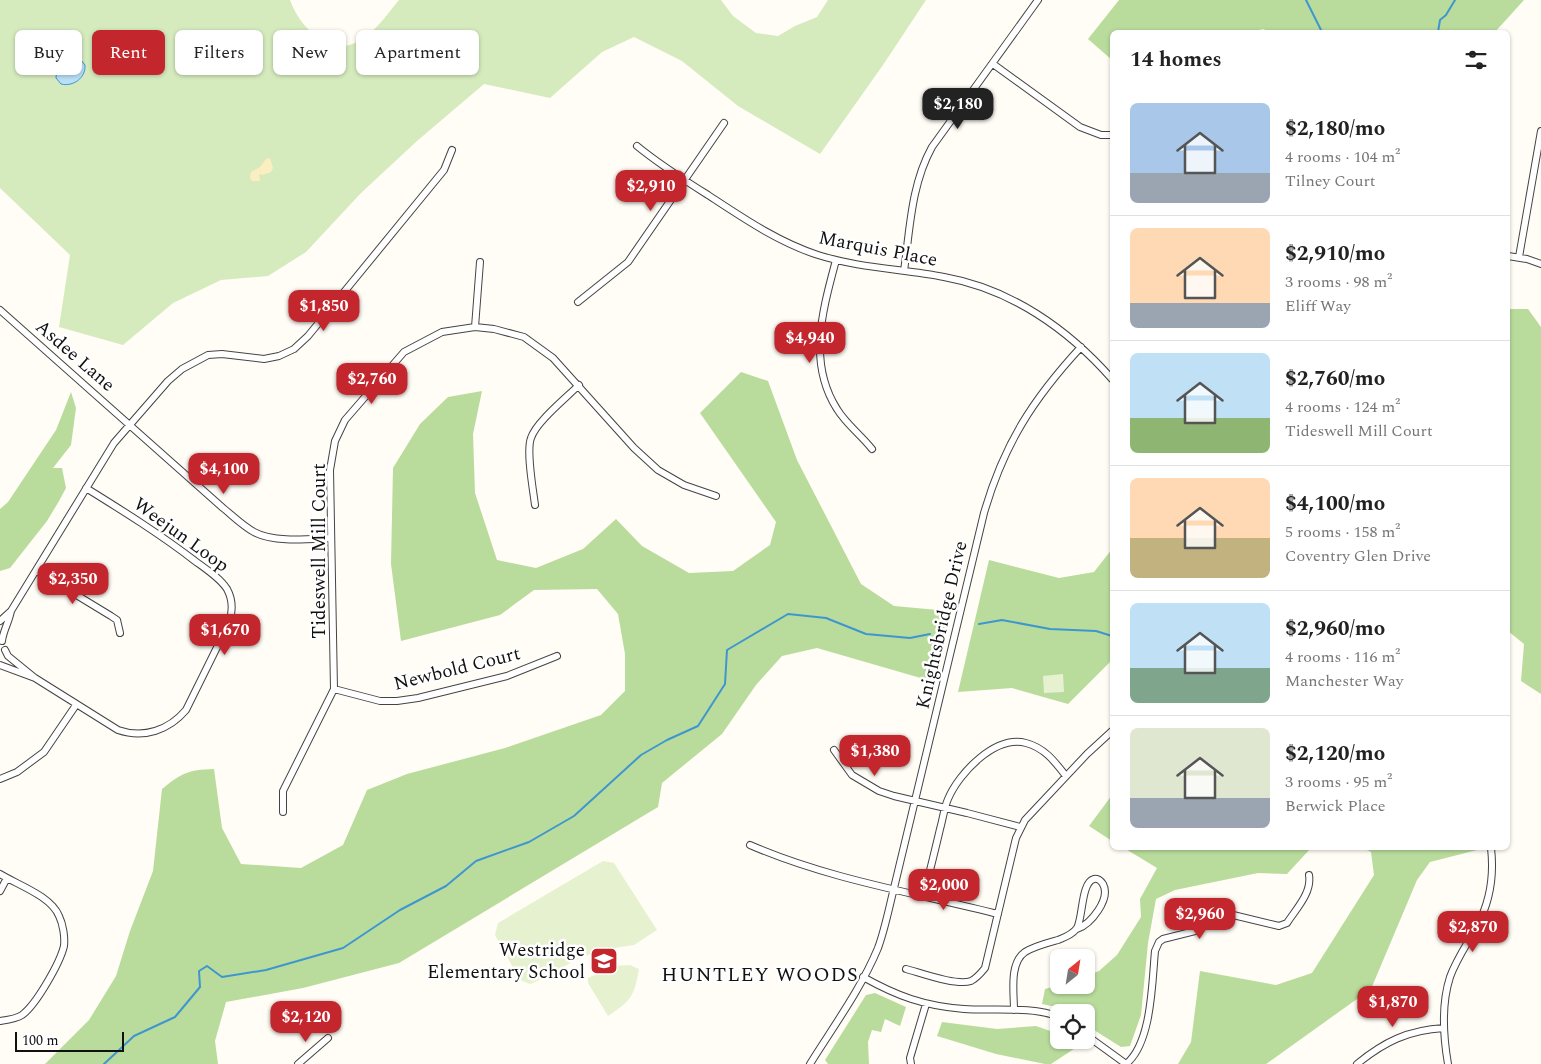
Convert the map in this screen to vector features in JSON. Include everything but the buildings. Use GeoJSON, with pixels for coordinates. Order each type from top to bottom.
{"type":"FeatureCollection","features":[{"type":"Feature","properties":{"kind":"street"},"geometry":{"type":"LineString","coordinates":[[904,271],[917,179],[924,160],[1038,0]]}},
{"type":"Feature","properties":{"kind":"street"},"geometry":{"type":"LineString","coordinates":[[993,64],[1080,127],[1101,135],[1110,135]]}},
{"type":"Feature","properties":{"kind":"street"},"geometry":{"type":"LineString","coordinates":[[578,302],[628,262],[724,123]]}},
{"type":"Feature","properties":{"kind":"street"},"geometry":{"type":"LineString","coordinates":[[1519,257],[1541,131]]}},
{"type":"Feature","properties":{"kind":"street","name":"Marquis Place"},"geometry":{"type":"LineString","coordinates":[[637,146],[685,180],[781,240],[801,249],[836,260],[945,277],[994,291],[1042,317],[1081,347],[1110,377]]}},
{"type":"Feature","properties":{"kind":"street"},"geometry":{"type":"LineString","coordinates":[[0,621],[12,611],[114,443],[168,380],[182,369],[208,355],[222,354],[264,359],[278,356],[294,349],[308,336],[444,170],[452,150]]}},
{"type":"Feature","properties":{"kind":"street"},"geometry":{"type":"LineString","coordinates":[[1510,256],[1541,264]]}},
{"type":"Feature","properties":{"kind":"street"},"geometry":{"type":"LineString","coordinates":[[836,260],[822,312],[820,327],[820,359],[823,375],[830,397],[837,409],[845,421],[872,449]]}},
{"type":"Feature","properties":{"kind":"street"},"geometry":{"type":"LineString","coordinates":[[475,327],[480,262]]}},
{"type":"Feature","properties":{"kind":"street","name":"Asdee Lane"},"geometry":{"type":"LineString","coordinates":[[0,310],[223,508],[254,532],[269,537],[286,539],[331,538]]}},
{"type":"Feature","properties":{"kind":"street","name":"Tideswell Mill Court"},"geometry":{"type":"LineString","coordinates":[[283,812],[283,791],[334,689],[330,470],[335,441],[345,420],[404,352],[442,332],[475,327],[494,329],[524,337],[553,358],[634,448],[658,470],[684,485],[716,496]]}},
{"type":"Feature","properties":{"kind":"street","name":"Knightsbridge Drive"},"geometry":{"type":"LineString","coordinates":[[810,1064],[863,977],[878,946],[894,888],[984,512],[997,473],[1014,437],[1031,408],[1063,366],[1081,347]]}},
{"type":"Feature","properties":{"kind":"street"},"geometry":{"type":"LineString","coordinates":[[535,504],[530,462],[530,438],[540,424],[579,386]]}},
{"type":"Feature","properties":{"kind":"street","name":"Weejun Loop"},"geometry":{"type":"LineString","coordinates":[[0,663],[35,678],[118,730],[129,734],[149,733],[170,725],[186,710],[230,623],[232,614],[230,595],[226,586],[162,536],[86,488]]}},
{"type":"Feature","properties":{"kind":"street"},"geometry":{"type":"LineString","coordinates":[[37,571],[112,616],[117,620],[120,633]]}},
{"type":"Feature","properties":{"kind":"street"},"geometry":{"type":"LineString","coordinates":[[0,663],[4,650],[1,640],[12,611]]}},
{"type":"Feature","properties":{"kind":"street","name":"Weejun Loop"},"geometry":{"type":"LineString","coordinates":[[4,650],[8,656],[35,678]]}},
{"type":"Feature","properties":{"kind":"street","name":"Newbold Court"},"geometry":{"type":"LineString","coordinates":[[334,689],[380,701],[411,699],[506,676],[557,656]]}},
{"type":"Feature","properties":{"kind":"street"},"geometry":{"type":"LineString","coordinates":[[0,779],[17,772],[44,752],[76,705]]}},
{"type":"Feature","properties":{"kind":"street"},"geometry":{"type":"LineString","coordinates":[[906,969],[959,982],[971,981],[985,968],[1020,827],[1066,776],[1110,733]]}},
{"type":"Feature","properties":{"kind":"street"},"geometry":{"type":"LineString","coordinates":[[924,896],[948,800],[962,776],[984,754],[1000,745],[1020,742],[1035,746],[1053,759],[1066,776]]}},
{"type":"Feature","properties":{"kind":"street"},"geometry":{"type":"LineString","coordinates":[[834,750],[846,769],[865,784],[894,796],[1020,827]]}},
{"type":"Feature","properties":{"kind":"street"},"geometry":{"type":"LineString","coordinates":[[750,845],[798,864],[998,914]]}},
{"type":"Feature","properties":{"kind":"street"},"geometry":{"type":"LineString","coordinates":[[1448,1064],[1444,1028],[1445,1004],[1450,977],[1463,948],[1478,925],[1488,900],[1492,870],[1491,850]]}},
{"type":"Feature","properties":{"kind":"street"},"geometry":{"type":"LineString","coordinates":[[0,874],[48,901],[59,915],[63,928],[64,946],[47,982],[30,1008],[21,1016],[0,1021]]}},
{"type":"Feature","properties":{"kind":"street"},"geometry":{"type":"LineString","coordinates":[[1095,1042],[1126,1064],[1134,1057],[1150,1014],[1155,951],[1159,942],[1195,931],[1224,914],[1283,926],[1287,923],[1307,892],[1309,875]]}},
{"type":"Feature","properties":{"kind":"street"},"geometry":{"type":"LineString","coordinates":[[0,891],[7,878]]}},
{"type":"Feature","properties":{"kind":"street"},"geometry":{"type":"LineString","coordinates":[[1014,1010],[1015,968],[1020,957],[1029,950],[1072,934],[1076,929],[1089,922],[1104,900],[1105,890],[1103,884],[1098,879],[1088,883],[1076,929]]}},
{"type":"Feature","properties":{"kind":"street"},"geometry":{"type":"LineString","coordinates":[[863,977],[900,995],[926,1004],[964,1009],[1014,1010],[1050,1016]]}},
{"type":"Feature","properties":{"kind":"street"},"geometry":{"type":"LineString","coordinates":[[911,1064],[910,1058],[926,1004]]}},
{"type":"Feature","properties":{"kind":"street"},"geometry":{"type":"LineString","coordinates":[[1357,1064],[1375,1049],[1396,1038],[1427,1029],[1444,1028]]}},
{"type":"Feature","properties":{"kind":"street"},"geometry":{"type":"LineString","coordinates":[[298,1064],[328,1038]]}},
{"type":"Feature","properties":{"kind":"green space"},"geometry":{"type":"Polygon","coordinates":[[[0,0],[290,0],[298,16],[309,30],[273,30],[273,75],[346,75],[346,46],[356,42],[356,75],[479,75],[479,30],[374,30],[399,0],[721,0],[733,16],[756,33],[778,36],[795,26],[817,17],[828,0],[926,0],[820,154],[738,106],[682,61],[634,37],[602,52],[550,98],[484,84],[417,141],[361,193],[306,252],[268,276],[221,280],[173,303],[123,345],[59,327],[70,255],[0,188],[0,0]]]}},
{"type":"Feature","properties":{"kind":"green space"},"geometry":{"type":"Polygon","coordinates":[[[1119,0],[1524,0],[1497,30],[1110,30],[1110,58],[1088,39],[1119,0]]]}},
{"type":"Feature","properties":{"kind":"green space"},"geometry":{"type":"Polygon","coordinates":[[[1510,309],[1528,309],[1541,327],[1541,694],[1521,681],[1524,644],[1510,633],[1510,309]]]}},
{"type":"Feature","properties":{"kind":"green space"},"geometry":{"type":"Polygon","coordinates":[[[741,372],[768,381],[797,460],[861,584],[894,606],[949,611],[931,681],[817,648],[782,656],[756,685],[722,734],[662,783],[658,807],[399,963],[303,988],[226,1002],[215,1041],[218,1064],[45,1064],[89,1020],[116,976],[130,931],[153,871],[162,789],[175,779],[185,773],[214,769],[222,828],[241,864],[301,868],[343,845],[367,790],[407,774],[505,748],[601,715],[625,691],[625,654],[618,614],[597,589],[534,590],[500,615],[401,641],[391,564],[393,468],[420,424],[448,397],[482,391],[473,434],[475,493],[497,560],[536,568],[583,549],[616,519],[642,546],[689,573],[733,571],[770,545],[776,522],[700,413],[741,372]]]}},
{"type":"Feature","properties":{"kind":"green space"},"geometry":{"type":"Polygon","coordinates":[[[71,392],[76,408],[71,445],[53,468],[62,468],[66,488],[47,521],[10,568],[0,571],[0,509],[8,502],[56,430],[71,392]]]}},
{"type":"Feature","properties":{"kind":"green space"},"geometry":{"type":"Polygon","coordinates":[[[1110,552],[1110,662],[1068,704],[1012,688],[958,692],[989,560],[1059,578],[1094,572],[1110,552]]]}},
{"type":"Feature","properties":{"kind":"green space"},"geometry":{"type":"Polygon","coordinates":[[[1063,674],[1064,692],[1044,693],[1043,676],[1063,674]]]}},
{"type":"Feature","properties":{"kind":"green space"},"geometry":{"type":"Polygon","coordinates":[[[1110,798],[1110,840],[1089,826],[1110,798]]]}},
{"type":"Feature","properties":{"kind":"green space"},"geometry":{"type":"Polygon","coordinates":[[[1127,850],[1309,850],[1287,874],[1258,873],[1175,890],[1156,899],[1148,943],[1141,1015],[1130,1046],[1121,1047],[1095,1031],[1095,1004],[1050,1004],[1050,1006],[1042,1004],[1045,989],[1050,988],[1050,994],[1095,994],[1095,973],[1117,955],[1141,917],[1140,899],[1157,868],[1127,850]]]}},
{"type":"Feature","properties":{"kind":"green space"},"geometry":{"type":"Polygon","coordinates":[[[1367,850],[1477,850],[1430,862],[1417,880],[1371,989],[1266,1064],[1178,1064],[1191,1042],[1200,971],[1276,985],[1312,973],[1374,875],[1371,852],[1367,850]]]}},
{"type":"Feature","properties":{"kind":"green space"},"geometry":{"type":"Polygon","coordinates":[[[603,861],[614,863],[657,930],[634,945],[601,950],[573,961],[553,974],[530,984],[520,980],[495,935],[498,923],[603,861]]]}},
{"type":"Feature","properties":{"kind":"green space"},"geometry":{"type":"Polygon","coordinates":[[[630,965],[639,969],[631,997],[608,1016],[588,983],[588,978],[614,966],[630,965]]]}},
{"type":"Feature","properties":{"kind":"green space"},"geometry":{"type":"Polygon","coordinates":[[[875,993],[906,1007],[900,1026],[885,1019],[881,1032],[872,1030],[868,1042],[869,1064],[828,1064],[825,1060],[866,995],[875,993]]]}},
{"type":"Feature","properties":{"kind":"green space"},"geometry":{"type":"Polygon","coordinates":[[[942,1022],[997,1029],[1036,1026],[1050,1031],[1050,1049],[1074,1049],[1051,1064],[1045,1064],[996,1054],[937,1036],[942,1022]]]}},
{"type":"Feature","properties":{"kind":"sand"},"geometry":{"type":"Polygon","coordinates":[[[270,158],[273,168],[271,172],[263,175],[259,174],[260,181],[252,181],[250,178],[251,172],[260,167],[266,159],[270,158]]]}},
{"type":"Feature","properties":{"kind":"water"},"geometry":{"type":"Polygon","coordinates":[[[82,61],[85,65],[85,70],[81,78],[74,83],[61,84],[56,75],[82,75],[82,61]]]}},
{"type":"Feature","properties":{"kind":"waterway"},"geometry":{"type":"LineString","coordinates":[[1306,0],[1321,30]]}},
{"type":"Feature","properties":{"kind":"waterway"},"geometry":{"type":"LineString","coordinates":[[1438,30],[1440,20],[1446,15],[1455,0]]}},
{"type":"Feature","properties":{"kind":"waterway"},"geometry":{"type":"LineString","coordinates":[[104,1064],[134,1036],[175,1017],[200,987],[199,971],[207,966],[222,977],[266,970],[343,948],[400,910],[446,886],[476,861],[529,842],[574,816],[641,755],[667,740],[698,726],[725,684],[727,650],[788,614],[826,618],[866,634],[910,638],[930,634]]}},
{"type":"Feature","properties":{"kind":"waterway"},"geometry":{"type":"LineString","coordinates":[[979,624],[1002,620],[1050,629],[1096,631],[1110,635]]}},
{"type":"Feature","properties":{"kind":"place","name":"Westridge Elementary School"},"geometry":{"type":"Point","coordinates":[604,961]}},
{"type":"Feature","properties":{"kind":"district","name":"HUNTLEY WOODS"},"geometry":{"type":"Point","coordinates":[760,975]}}]}
